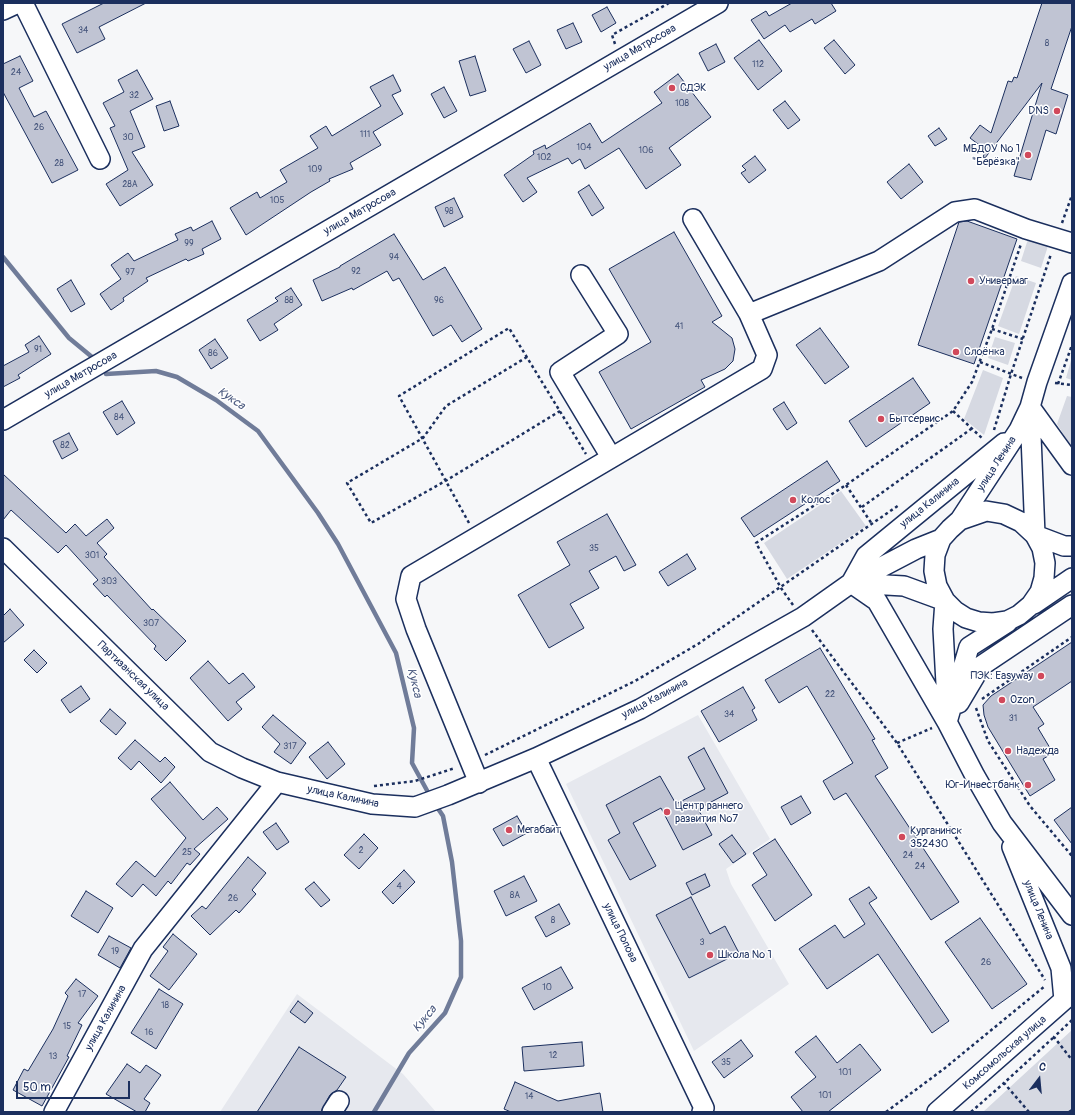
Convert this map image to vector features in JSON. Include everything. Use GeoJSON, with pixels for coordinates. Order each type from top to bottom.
{"type":"FeatureCollection","features":[{"type":"Feature","properties":{"kind":"street"},"geometry":{"type":"LineString","coordinates":[[3,10],[18,3]]}},
{"type":"Feature","properties":{"kind":"street"},"geometry":{"type":"LineString","coordinates":[[23,3],[100,159]]}},
{"type":"Feature","properties":{"kind":"street","name":"улица Матросова"},"geometry":{"type":"LineString","coordinates":[[3,420],[718,3]]}},
{"type":"Feature","properties":{"kind":"street"},"geometry":{"type":"LineString","coordinates":[[749,314],[879,261],[955,212],[974,210],[1064,241]]}},
{"type":"Feature","properties":{"kind":"street"},"geometry":{"type":"LineString","coordinates":[[479,783],[416,629],[406,599],[410,576],[762,369],[767,355],[749,314],[693,218]]}},
{"type":"Feature","properties":{"kind":"street"},"geometry":{"type":"LineString","coordinates":[[581,275],[618,334],[560,372],[611,457]]}},
{"type":"Feature","properties":{"kind":"street","name":"улица Ленина"},"geometry":{"type":"LineString","coordinates":[[960,520],[1019,430],[1030,407],[1037,382],[1072,283]]}},
{"type":"Feature","properties":{"kind":"street"},"geometry":{"type":"LineString","coordinates":[[1030,407],[1072,465]]}},
{"type":"Feature","properties":{"kind":"street","name":"улица Ленина"},"geometry":{"type":"LineString","coordinates":[[1030,407],[1035,535]]}},
{"type":"Feature","properties":{"kind":"street","name":"улица Калинина"},"geometry":{"type":"LineString","coordinates":[[851,583],[866,556],[1019,430]]}},
{"type":"Feature","properties":{"kind":"street"},"geometry":{"type":"LineString","coordinates":[[851,583],[904,586],[945,601],[960,614],[979,622],[1000,622],[1019,615],[1035,599],[1044,578],[1045,563],[1042,548],[1035,535],[1021,522],[1004,514],[986,511],[960,520],[941,540],[935,555],[934,571],[937,586],[945,601]]}},
{"type":"Feature","properties":{"kind":"street"},"geometry":{"type":"LineString","coordinates":[[1035,535],[1064,546],[1072,546]]}},
{"type":"Feature","properties":{"kind":"street","name":"улица Калинина"},"geometry":{"type":"LineString","coordinates":[[54,1112],[143,949],[277,782],[372,804],[415,807],[448,795],[536,758],[640,709],[803,617],[851,583],[916,549],[941,540]]}},
{"type":"Feature","properties":{"kind":"street","name":"Партизанская улица"},"geometry":{"type":"LineString","coordinates":[[3,548],[210,752],[242,768],[277,782]]}},
{"type":"Feature","properties":{"kind":"street"},"geometry":{"type":"LineString","coordinates":[[948,722],[969,647],[1019,615],[1072,578]]}},
{"type":"Feature","properties":{"kind":"street","name":"улица Ленина"},"geometry":{"type":"LineString","coordinates":[[851,583],[877,602],[948,722],[975,776],[1002,823],[1072,915]]}},
{"type":"Feature","properties":{"kind":"street","name":"улица Ленина"},"geometry":{"type":"LineString","coordinates":[[945,601],[943,629],[948,722]]}},
{"type":"Feature","properties":{"kind":"street"},"geometry":{"type":"LineString","coordinates":[[948,722],[981,666],[1072,605]]}},
{"type":"Feature","properties":{"kind":"street","name":"улица Попова"},"geometry":{"type":"LineString","coordinates":[[536,758],[703,1110]]}},
{"type":"Feature","properties":{"kind":"street","name":"улица Ленина"},"geometry":{"type":"LineString","coordinates":[[1002,823],[1061,968],[1068,996]]}},
{"type":"Feature","properties":{"kind":"street","name":"Комсомольская улица"},"geometry":{"type":"LineString","coordinates":[[937,1112],[1068,996]]}},
{"type":"Feature","properties":{"kind":"path"},"geometry":{"type":"LineString","coordinates":[[621,60],[612,35],[669,3]]}},
{"type":"Feature","properties":{"kind":"path"},"geometry":{"type":"LineString","coordinates":[[992,438],[1023,339],[1064,241],[1072,195]]}},
{"type":"Feature","properties":{"kind":"path"},"geometry":{"type":"LineString","coordinates":[[886,1112],[945,1068],[1047,984],[897,743],[781,588],[756,543],[846,485],[952,410],[972,382],[992,329],[1026,229]]}},
{"type":"Feature","properties":{"kind":"path"},"geometry":{"type":"LineString","coordinates":[[476,536],[447,480],[399,396],[509,328],[594,467]]}},
{"type":"Feature","properties":{"kind":"path"},"geometry":{"type":"LineString","coordinates":[[992,329],[1023,339]]}},
{"type":"Feature","properties":{"kind":"path"},"geometry":{"type":"LineString","coordinates":[[1058,384],[1072,345]]}},
{"type":"Feature","properties":{"kind":"path"},"geometry":{"type":"LineString","coordinates":[[527,357],[446,406],[423,438],[347,483],[371,523],[447,480],[560,411]]}},
{"type":"Feature","properties":{"kind":"path"},"geometry":{"type":"LineString","coordinates":[[980,362],[1011,374]]}},
{"type":"Feature","properties":{"kind":"path"},"geometry":{"type":"LineString","coordinates":[[952,410],[986,442]]}},
{"type":"Feature","properties":{"kind":"path"},"geometry":{"type":"LineString","coordinates":[[862,507],[972,429]]}},
{"type":"Feature","properties":{"kind":"path"},"geometry":{"type":"LineString","coordinates":[[978,444],[982,439]]}},
{"type":"Feature","properties":{"kind":"path"},"geometry":{"type":"LineString","coordinates":[[846,485],[872,524]]}},
{"type":"Feature","properties":{"kind":"path"},"geometry":{"type":"LineString","coordinates":[[368,787],[415,781],[471,762],[635,681],[698,644],[781,588],[904,501]]}},
{"type":"Feature","properties":{"kind":"path"},"geometry":{"type":"LineString","coordinates":[[981,700],[1072,637]]}},
{"type":"Feature","properties":{"kind":"path"},"geometry":{"type":"LineString","coordinates":[[975,704],[988,741],[1030,806],[1072,856]]}},
{"type":"Feature","properties":{"kind":"path"},"geometry":{"type":"LineString","coordinates":[[897,743],[948,722]]}},
{"type":"Feature","properties":{"kind":"path"},"geometry":{"type":"LineString","coordinates":[[971,1112],[1072,1020]]}},
{"type":"Feature","properties":{"kind":"path"},"geometry":{"type":"LineString","coordinates":[[1054,1037],[1072,1060]]}},
{"type":"Feature","properties":{"kind":"path"},"geometry":{"type":"LineString","coordinates":[[1004,1083],[1029,1112]]}},
{"type":"Feature","properties":{"kind":"shaded area"},"geometry":{"type":"Polygon","coordinates":[[[1028,239],[1048,246],[1041,268],[1021,261],[1028,239]]]}},
{"type":"Feature","properties":{"kind":"shaded area"},"geometry":{"type":"Polygon","coordinates":[[[1016,276],[1036,283],[1019,334],[998,326],[1016,276]]]}},
{"type":"Feature","properties":{"kind":"shaded area"},"geometry":{"type":"Polygon","coordinates":[[[995,337],[1015,343],[1008,365],[988,358],[995,337]]]}},
{"type":"Feature","properties":{"kind":"shaded area"},"geometry":{"type":"Polygon","coordinates":[[[1072,357],[1072,380],[1066,378],[1072,357]]]}},
{"type":"Feature","properties":{"kind":"shaded area"},"geometry":{"type":"Polygon","coordinates":[[[983,370],[1003,378],[984,435],[964,419],[983,370]]]}},
{"type":"Feature","properties":{"kind":"shaded area"},"geometry":{"type":"Polygon","coordinates":[[[1067,396],[1072,397],[1072,448],[1057,424],[1067,396]]]}},
{"type":"Feature","properties":{"kind":"shaded area"},"geometry":{"type":"Polygon","coordinates":[[[841,491],[866,526],[787,579],[764,543],[841,491]]]}},
{"type":"Feature","properties":{"kind":"shaded area","name":"Центр раннего развития №7"},"geometry":{"type":"Polygon","coordinates":[[[698,715],[770,839],[726,869],[731,884],[789,984],[694,1051],[566,784],[698,715]]]}},
{"type":"Feature","properties":{"kind":"shaded area"},"geometry":{"type":"Polygon","coordinates":[[[297,994],[403,1074],[436,1112],[220,1112],[297,994]]]}},
{"type":"Feature","properties":{"kind":"shaded area"},"geometry":{"type":"Polygon","coordinates":[[[1072,1030],[1072,1112],[983,1112],[1072,1030]]]}},
{"type":"Feature","properties":{"kind":"building"},"geometry":{"type":"Polygon","coordinates":[[[104,3],[146,3],[99,27],[105,39],[77,53],[62,24],[104,3]]]}},
{"type":"Feature","properties":{"kind":"building"},"geometry":{"type":"Polygon","coordinates":[[[792,3],[831,3],[836,11],[815,24],[812,19],[790,32],[785,25],[764,39],[751,20],[766,11],[769,16],[792,3]]]}},
{"type":"Feature","properties":{"kind":"building"},"geometry":{"type":"Polygon","coordinates":[[[1042,3],[1072,3],[1072,26],[1051,89],[1068,95],[1056,134],[1046,130],[1031,180],[1014,176],[1042,83],[985,158],[983,157],[986,150],[970,138],[980,125],[991,133],[1008,81],[1012,82],[1014,77],[1017,78],[1042,3]]]}},
{"type":"Feature","properties":{"kind":"building"},"geometry":{"type":"Polygon","coordinates":[[[607,7],[616,23],[601,32],[592,15],[607,7]]]}},
{"type":"Feature","properties":{"kind":"building"},"geometry":{"type":"Polygon","coordinates":[[[573,23],[582,42],[566,49],[557,30],[573,23]]]}},
{"type":"Feature","properties":{"kind":"building"},"geometry":{"type":"Polygon","coordinates":[[[759,40],[782,71],[758,90],[734,58],[759,40]]]}},
{"type":"Feature","properties":{"kind":"building"},"geometry":{"type":"Polygon","coordinates":[[[834,40],[855,65],[845,74],[824,48],[834,40]]]}},
{"type":"Feature","properties":{"kind":"building"},"geometry":{"type":"Polygon","coordinates":[[[529,41],[541,65],[526,73],[513,49],[529,41]]]}},
{"type":"Feature","properties":{"kind":"building"},"geometry":{"type":"Polygon","coordinates":[[[716,44],[725,62],[708,71],[699,53],[716,44]]]}},
{"type":"Feature","properties":{"kind":"building"},"geometry":{"type":"Polygon","coordinates":[[[20,56],[33,81],[19,88],[34,117],[46,111],[78,170],[52,183],[3,92],[3,64],[20,56]]]}},
{"type":"Feature","properties":{"kind":"building"},"geometry":{"type":"Polygon","coordinates":[[[475,56],[486,91],[470,96],[459,61],[475,56]]]}},
{"type":"Feature","properties":{"kind":"building"},"geometry":{"type":"Polygon","coordinates":[[[137,70],[153,99],[130,111],[145,147],[132,152],[153,185],[120,206],[106,184],[128,170],[110,128],[115,126],[103,103],[124,92],[118,80],[137,70]]]}},
{"type":"Feature","properties":{"kind":"building"},"geometry":{"type":"Polygon","coordinates":[[[678,74],[711,117],[669,148],[681,165],[646,189],[619,148],[585,169],[580,159],[572,164],[568,158],[527,178],[537,192],[523,202],[504,175],[534,154],[533,151],[545,145],[546,149],[590,123],[602,143],[662,103],[654,92],[678,74]]]}},
{"type":"Feature","properties":{"kind":"building"},"geometry":{"type":"Polygon","coordinates":[[[393,75],[401,91],[392,95],[403,114],[373,132],[381,145],[350,163],[353,169],[329,179],[330,181],[246,235],[230,208],[257,192],[260,198],[287,182],[280,170],[318,148],[310,136],[326,126],[332,136],[381,106],[370,87],[393,75]]]}},
{"type":"Feature","properties":{"kind":"building"},"geometry":{"type":"Polygon","coordinates":[[[444,87],[457,111],[444,118],[431,94],[444,87]]]}},
{"type":"Feature","properties":{"kind":"building"},"geometry":{"type":"Polygon","coordinates":[[[170,101],[179,126],[164,131],[156,106],[170,101]]]}},
{"type":"Feature","properties":{"kind":"building"},"geometry":{"type":"Polygon","coordinates":[[[785,101],[800,120],[788,129],[773,110],[785,101]]]}},
{"type":"Feature","properties":{"kind":"building"},"geometry":{"type":"Polygon","coordinates":[[[939,128],[947,139],[935,146],[928,136],[939,128]]]}},
{"type":"Feature","properties":{"kind":"building"},"geometry":{"type":"Polygon","coordinates":[[[755,156],[766,170],[749,183],[741,173],[746,170],[742,166],[755,156]]]}},
{"type":"Feature","properties":{"kind":"building"},"geometry":{"type":"Polygon","coordinates":[[[909,164],[923,182],[901,199],[887,182],[909,164]]]}},
{"type":"Feature","properties":{"kind":"building"},"geometry":{"type":"Polygon","coordinates":[[[589,185],[604,208],[592,216],[578,192],[589,185]]]}},
{"type":"Feature","properties":{"kind":"building"},"geometry":{"type":"Polygon","coordinates":[[[454,198],[463,217],[444,227],[435,207],[454,198]]]}},
{"type":"Feature","properties":{"kind":"building"},"geometry":{"type":"Polygon","coordinates":[[[212,221],[221,239],[202,249],[204,254],[188,261],[186,259],[146,278],[148,281],[123,298],[124,301],[111,310],[100,294],[121,279],[111,265],[128,253],[134,261],[178,240],[175,234],[191,227],[193,231],[212,221]]]}},
{"type":"Feature","properties":{"kind":"building","name":"Универмаг"},"geometry":{"type":"Polygon","coordinates":[[[967,221],[1017,239],[974,364],[918,345],[959,222],[967,221]]]}},
{"type":"Feature","properties":{"kind":"building"},"geometry":{"type":"Polygon","coordinates":[[[674,232],[722,316],[712,322],[732,338],[735,349],[733,361],[725,369],[701,380],[705,387],[631,429],[599,372],[651,342],[609,269],[674,232]]]}},
{"type":"Feature","properties":{"kind":"building"},"geometry":{"type":"Polygon","coordinates":[[[394,234],[423,280],[445,267],[482,329],[462,342],[451,325],[433,336],[399,278],[393,281],[387,271],[353,290],[352,288],[322,301],[313,280],[340,267],[394,234]]]}},
{"type":"Feature","properties":{"kind":"building"},"geometry":{"type":"Polygon","coordinates":[[[71,280],[85,304],[71,312],[57,289],[71,280]]]}},
{"type":"Feature","properties":{"kind":"building"},"geometry":{"type":"Polygon","coordinates":[[[291,288],[302,305],[274,324],[278,330],[260,341],[247,320],[278,301],[275,298],[291,288]]]}},
{"type":"Feature","properties":{"kind":"building"},"geometry":{"type":"Polygon","coordinates":[[[820,328],[849,367],[825,384],[796,345],[820,328]]]}},
{"type":"Feature","properties":{"kind":"building"},"geometry":{"type":"Polygon","coordinates":[[[39,336],[51,354],[18,375],[20,378],[3,387],[3,366],[29,352],[25,345],[39,336]]]}},
{"type":"Feature","properties":{"kind":"building"},"geometry":{"type":"Polygon","coordinates":[[[215,339],[228,358],[211,369],[199,350],[215,339]]]}},
{"type":"Feature","properties":{"kind":"building"},"geometry":{"type":"Polygon","coordinates":[[[913,378],[930,403],[866,447],[849,421],[913,378]]]}},
{"type":"Feature","properties":{"kind":"building"},"geometry":{"type":"Polygon","coordinates":[[[122,401],[135,423],[117,435],[103,412],[122,401]]]}},
{"type":"Feature","properties":{"kind":"building"},"geometry":{"type":"Polygon","coordinates":[[[784,402],[797,423],[787,430],[773,409],[784,402]]]}},
{"type":"Feature","properties":{"kind":"building"},"geometry":{"type":"Polygon","coordinates":[[[69,433],[78,450],[62,459],[53,441],[69,433]]]}},
{"type":"Feature","properties":{"kind":"building"},"geometry":{"type":"Polygon","coordinates":[[[827,461],[840,481],[754,537],[741,518],[827,461]]]}},
{"type":"Feature","properties":{"kind":"building"},"geometry":{"type":"Polygon","coordinates":[[[3,474],[66,533],[75,524],[86,536],[107,519],[114,528],[97,543],[107,554],[104,557],[152,610],[153,609],[186,641],[166,661],[154,649],[156,646],[107,595],[105,597],[93,584],[98,580],[66,545],[58,553],[11,510],[3,520],[3,474]]]}},
{"type":"Feature","properties":{"kind":"building"},"geometry":{"type":"Polygon","coordinates":[[[607,514],[636,565],[624,571],[616,556],[589,571],[599,588],[570,604],[584,628],[549,648],[518,595],[570,565],[557,542],[607,514]]]}},
{"type":"Feature","properties":{"kind":"building"},"geometry":{"type":"Polygon","coordinates":[[[687,554],[696,569],[668,586],[659,572],[687,554]]]}},
{"type":"Feature","properties":{"kind":"building"},"geometry":{"type":"Polygon","coordinates":[[[10,609],[24,625],[3,643],[3,616],[10,609]]]}},
{"type":"Feature","properties":{"kind":"building"},"geometry":{"type":"Polygon","coordinates":[[[1072,642],[1072,681],[1033,707],[1044,724],[1038,728],[1053,753],[1043,759],[1055,780],[1030,796],[988,727],[984,715],[983,705],[991,696],[1072,642]]]}},
{"type":"Feature","properties":{"kind":"building"},"geometry":{"type":"Polygon","coordinates":[[[820,648],[875,739],[872,740],[888,768],[875,776],[959,902],[931,920],[846,793],[834,800],[823,781],[853,763],[807,686],[779,703],[765,680],[820,648]]]}},
{"type":"Feature","properties":{"kind":"building"},"geometry":{"type":"Polygon","coordinates":[[[34,650],[47,663],[37,673],[24,660],[34,650]]]}},
{"type":"Feature","properties":{"kind":"building"},"geometry":{"type":"Polygon","coordinates":[[[208,661],[229,684],[243,673],[255,687],[236,702],[242,709],[228,721],[190,678],[208,661]]]}},
{"type":"Feature","properties":{"kind":"building"},"geometry":{"type":"Polygon","coordinates":[[[81,686],[90,699],[70,713],[61,700],[81,686]]]}},
{"type":"Feature","properties":{"kind":"building"},"geometry":{"type":"Polygon","coordinates":[[[743,687],[755,708],[752,710],[757,720],[719,742],[701,711],[743,687]]]}},
{"type":"Feature","properties":{"kind":"building"},"geometry":{"type":"Polygon","coordinates":[[[110,709],[126,723],[116,735],[100,721],[110,709]]]}},
{"type":"Feature","properties":{"kind":"building"},"geometry":{"type":"Polygon","coordinates":[[[273,715],[306,743],[291,764],[274,752],[280,744],[262,727],[273,715]]]}},
{"type":"Feature","properties":{"kind":"building"},"geometry":{"type":"Polygon","coordinates":[[[135,740],[160,762],[165,757],[175,767],[161,783],[139,761],[131,770],[118,758],[135,740]]]}},
{"type":"Feature","properties":{"kind":"building"},"geometry":{"type":"Polygon","coordinates":[[[328,742],[345,764],[327,779],[309,757],[328,742]]]}},
{"type":"Feature","properties":{"kind":"building"},"geometry":{"type":"Polygon","coordinates":[[[704,748],[728,793],[698,809],[712,835],[683,850],[661,808],[633,823],[656,866],[630,880],[608,840],[620,833],[606,805],[660,776],[676,804],[705,789],[688,757],[704,748]]]}},
{"type":"Feature","properties":{"kind":"building"},"geometry":{"type":"Polygon","coordinates":[[[170,782],[203,820],[217,807],[228,819],[194,849],[200,854],[190,865],[187,863],[171,884],[168,881],[156,896],[143,884],[132,897],[116,884],[136,861],[155,877],[186,838],[151,799],[170,782]]]}},
{"type":"Feature","properties":{"kind":"building"},"geometry":{"type":"Polygon","coordinates":[[[801,796],[811,813],[791,825],[781,807],[801,796]]]}},
{"type":"Feature","properties":{"kind":"building"},"geometry":{"type":"Polygon","coordinates":[[[1072,807],[1072,844],[1054,820],[1072,807]]]}},
{"type":"Feature","properties":{"kind":"building"},"geometry":{"type":"Polygon","coordinates":[[[517,816],[527,833],[503,846],[493,829],[517,816]]]}},
{"type":"Feature","properties":{"kind":"building"},"geometry":{"type":"Polygon","coordinates":[[[276,823],[289,842],[277,850],[263,832],[276,823]]]}},
{"type":"Feature","properties":{"kind":"building"},"geometry":{"type":"Polygon","coordinates":[[[364,834],[378,848],[359,869],[344,855],[364,834]]]}},
{"type":"Feature","properties":{"kind":"building"},"geometry":{"type":"Polygon","coordinates":[[[732,835],[746,854],[733,863],[719,844],[732,835]]]}},
{"type":"Feature","properties":{"kind":"building"},"geometry":{"type":"Polygon","coordinates":[[[775,839],[812,895],[775,921],[752,885],[767,875],[753,853],[775,839]]]}},
{"type":"Feature","properties":{"kind":"building"},"geometry":{"type":"Polygon","coordinates":[[[248,857],[266,873],[252,890],[256,894],[239,913],[236,910],[210,935],[191,916],[202,906],[206,909],[248,857]]]}},
{"type":"Feature","properties":{"kind":"building"},"geometry":{"type":"Polygon","coordinates":[[[404,870],[415,882],[393,904],[382,892],[404,870]]]}},
{"type":"Feature","properties":{"kind":"building"},"geometry":{"type":"Polygon","coordinates":[[[705,874],[710,886],[692,895],[686,883],[705,874]]]}},
{"type":"Feature","properties":{"kind":"building"},"geometry":{"type":"Polygon","coordinates":[[[524,876],[537,901],[506,916],[494,891],[524,876]]]}},
{"type":"Feature","properties":{"kind":"building"},"geometry":{"type":"Polygon","coordinates":[[[314,882],[330,900],[321,907],[305,889],[314,882]]]}},
{"type":"Feature","properties":{"kind":"building"},"geometry":{"type":"Polygon","coordinates":[[[869,887],[877,898],[869,903],[949,1021],[932,1033],[878,954],[827,989],[799,949],[835,925],[844,938],[865,924],[849,899],[869,887]]]}},
{"type":"Feature","properties":{"kind":"building"},"geometry":{"type":"Polygon","coordinates":[[[86,891],[113,908],[98,933],[71,916],[86,891]]]}},
{"type":"Feature","properties":{"kind":"building"},"geometry":{"type":"Polygon","coordinates":[[[691,897],[710,934],[725,926],[739,953],[689,978],[656,915],[691,897]]]}},
{"type":"Feature","properties":{"kind":"building"},"geometry":{"type":"Polygon","coordinates":[[[559,904],[570,924],[546,937],[535,917],[559,904]]]}},
{"type":"Feature","properties":{"kind":"building"},"geometry":{"type":"Polygon","coordinates":[[[980,918],[1027,984],[992,1009],[945,942],[980,918]]]}},
{"type":"Feature","properties":{"kind":"building"},"geometry":{"type":"Polygon","coordinates":[[[173,934],[197,954],[169,990],[150,976],[168,951],[163,947],[173,934]]]}},
{"type":"Feature","properties":{"kind":"building"},"geometry":{"type":"Polygon","coordinates":[[[109,936],[131,948],[120,968],[98,955],[109,936]]]}},
{"type":"Feature","properties":{"kind":"building"},"geometry":{"type":"Polygon","coordinates":[[[561,967],[573,988],[534,1010],[522,988],[561,967]]]}},
{"type":"Feature","properties":{"kind":"building"},"geometry":{"type":"Polygon","coordinates":[[[76,979],[98,996],[78,1023],[82,1025],[67,1056],[69,1057],[42,1106],[13,1090],[24,1069],[28,1071],[53,1029],[68,996],[65,993],[76,979]]]}},
{"type":"Feature","properties":{"kind":"building"},"geometry":{"type":"Polygon","coordinates":[[[159,989],[183,1004],[156,1049],[131,1033],[159,989]]]}},
{"type":"Feature","properties":{"kind":"building"},"geometry":{"type":"Polygon","coordinates":[[[298,1001],[313,1013],[305,1023],[290,1012],[298,1001]]]}},
{"type":"Feature","properties":{"kind":"building"},"geometry":{"type":"Polygon","coordinates":[[[816,1036],[837,1063],[860,1044],[881,1070],[828,1112],[803,1112],[791,1097],[816,1077],[795,1052],[816,1036]]]}},
{"type":"Feature","properties":{"kind":"building"},"geometry":{"type":"Polygon","coordinates":[[[741,1040],[753,1056],[724,1078],[712,1062],[741,1040]]]}},
{"type":"Feature","properties":{"kind":"building"},"geometry":{"type":"Polygon","coordinates":[[[582,1042],[584,1066],[524,1071],[522,1047],[582,1042]]]}},
{"type":"Feature","properties":{"kind":"building"},"geometry":{"type":"Polygon","coordinates":[[[299,1047],[346,1077],[337,1090],[330,1095],[321,1112],[257,1112],[299,1047]]]}},
{"type":"Feature","properties":{"kind":"building"},"geometry":{"type":"Polygon","coordinates":[[[127,1064],[140,1073],[146,1065],[161,1075],[144,1099],[150,1103],[145,1112],[137,1112],[106,1094],[127,1064]]]}},
{"type":"Feature","properties":{"kind":"building"},"geometry":{"type":"Polygon","coordinates":[[[515,1082],[558,1101],[600,1093],[603,1112],[511,1112],[504,1109],[515,1082]]]}},
{"type":"Feature","properties":{"kind":"waterway","name":"Кукса"},"geometry":{"type":"LineString","coordinates":[[3,257],[69,338],[92,357]]}},
{"type":"Feature","properties":{"kind":"waterway","name":"Кукса"},"geometry":{"type":"LineString","coordinates":[[106,374],[156,371],[177,377],[216,400],[258,431],[318,513],[338,544],[396,653],[414,728],[412,763],[430,796]]}},
{"type":"Feature","properties":{"kind":"waterway","name":"Кукса"},"geometry":{"type":"LineString","coordinates":[[374,1112],[409,1053],[445,1013],[461,977],[461,941],[452,862],[443,816],[435,804]]}},
{"type":"Feature","properties":{"kind":"place","name":"СДЭК"},"geometry":{"type":"Point","coordinates":[672,88]}},
{"type":"Feature","properties":{"kind":"place","name":"DNS"},"geometry":{"type":"Point","coordinates":[1057,111]}},
{"type":"Feature","properties":{"kind":"place","name":"МБДОУ № 1 \"Берёзка\""},"geometry":{"type":"Point","coordinates":[1028,155]}},
{"type":"Feature","properties":{"kind":"place","name":"Универмаг"},"geometry":{"type":"Point","coordinates":[971,281]}},
{"type":"Feature","properties":{"kind":"place","name":"Слоёнка"},"geometry":{"type":"Point","coordinates":[956,352]}},
{"type":"Feature","properties":{"kind":"place","name":"Бытсервис"},"geometry":{"type":"Point","coordinates":[881,419]}},
{"type":"Feature","properties":{"kind":"place","name":"Колос"},"geometry":{"type":"Point","coordinates":[793,500]}},
{"type":"Feature","properties":{"kind":"place","name":"ПЭК: Easyway"},"geometry":{"type":"Point","coordinates":[1041,676]}},
{"type":"Feature","properties":{"kind":"place","name":"Ozon"},"geometry":{"type":"Point","coordinates":[1002,700]}},
{"type":"Feature","properties":{"kind":"place","name":"Надежда"},"geometry":{"type":"Point","coordinates":[1008,751]}},
{"type":"Feature","properties":{"kind":"place","name":"Юг-Инвестбанк"},"geometry":{"type":"Point","coordinates":[1028,785]}},
{"type":"Feature","properties":{"kind":"place","name":"Центр раннего развития №7"},"geometry":{"type":"Point","coordinates":[667,812]}},
{"type":"Feature","properties":{"kind":"place","name":"Мегабайт"},"geometry":{"type":"Point","coordinates":[509,830]}},
{"type":"Feature","properties":{"kind":"place","name":"Курганинск 352430"},"geometry":{"type":"Point","coordinates":[902,837]}},
{"type":"Feature","properties":{"kind":"place","name":"Школа № 1"},"geometry":{"type":"Point","coordinates":[710,955]}}]}
